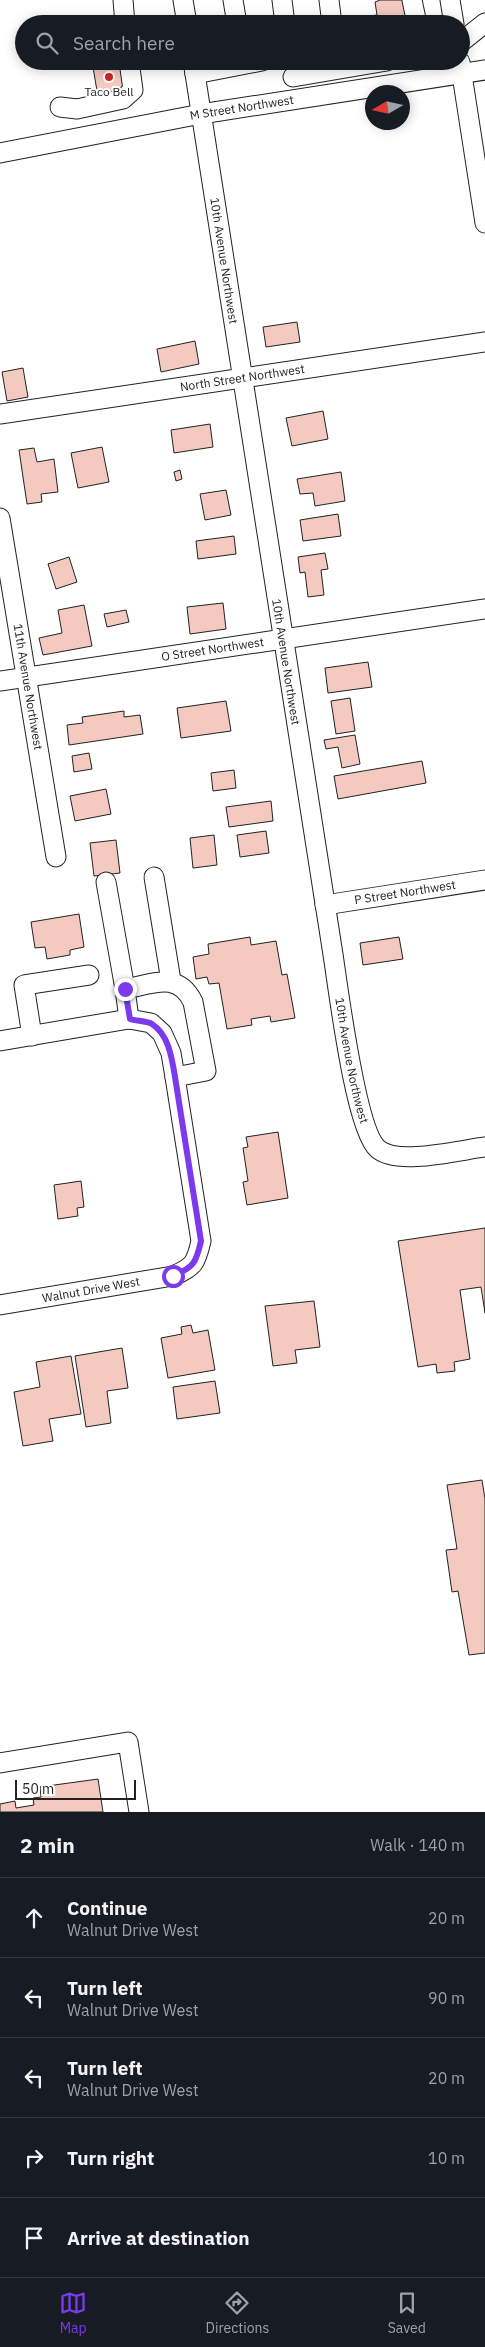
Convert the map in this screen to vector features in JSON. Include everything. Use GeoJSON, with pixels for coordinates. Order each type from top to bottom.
{"type":"FeatureCollection","features":[{"type":"Feature","properties":{"kind":"street"},"geometry":{"type":"LineString","coordinates":[[123,0],[124,15]]}},
{"type":"Feature","properties":{"kind":"street"},"geometry":{"type":"LineString","coordinates":[[183,0],[186,15]]}},
{"type":"Feature","properties":{"kind":"street"},"geometry":{"type":"LineString","coordinates":[[233,0],[236,15]]}},
{"type":"Feature","properties":{"kind":"street"},"geometry":{"type":"LineString","coordinates":[[282,0],[284,15]]}},
{"type":"Feature","properties":{"kind":"street"},"geometry":{"type":"LineString","coordinates":[[329,0],[331,15]]}},
{"type":"Feature","properties":{"kind":"street"},"geometry":{"type":"LineString","coordinates":[[412,0],[415,15]]}},
{"type":"Feature","properties":{"kind":"street"},"geometry":{"type":"LineString","coordinates":[[450,0],[452,15]]}},
{"type":"Feature","properties":{"kind":"street"},"geometry":{"type":"LineString","coordinates":[[470,35],[485,23]]}},
{"type":"Feature","properties":{"kind":"street","name":"M Street Northwest"},"geometry":{"type":"LineString","coordinates":[[470,69],[485,70]]}},
{"type":"Feature","properties":{"kind":"street"},"geometry":{"type":"LineString","coordinates":[[60,107],[77,110],[123,99],[133,90],[131,70]]}},
{"type":"Feature","properties":{"kind":"street","name":"10th Avenue Northwest"},"geometry":{"type":"LineString","coordinates":[[194,70],[325,905],[354,1080],[364,1124],[370,1141],[378,1150],[390,1156],[406,1157],[485,1147]]}},
{"type":"Feature","properties":{"kind":"street"},"geometry":{"type":"LineString","coordinates":[[292,70],[295,100]]}},
{"type":"Feature","properties":{"kind":"street","name":"M Street Northwest"},"geometry":{"type":"LineString","coordinates":[[0,153],[201,114],[295,100],[451,70]]}},
{"type":"Feature","properties":{"kind":"street"},"geometry":{"type":"LineString","coordinates":[[461,70],[485,223]]}},
{"type":"Feature","properties":{"kind":"street","name":"North Street Northwest"},"geometry":{"type":"LineString","coordinates":[[0,414],[485,342]]}},
{"type":"Feature","properties":{"kind":"street","name":"11th Avenue Northwest"},"geometry":{"type":"LineString","coordinates":[[0,518],[56,856]]}},
{"type":"Feature","properties":{"kind":"street","name":"O Street Northwest"},"geometry":{"type":"LineString","coordinates":[[0,681],[485,610]]}},
{"type":"Feature","properties":{"kind":"street"},"geometry":{"type":"LineString","coordinates":[[154,877],[170,981]]}},
{"type":"Feature","properties":{"kind":"street","name":"P Street Northwest"},"geometry":{"type":"LineString","coordinates":[[325,905],[485,880]]}},
{"type":"Feature","properties":{"kind":"street"},"geometry":{"type":"LineString","coordinates":[[106,882],[130,1019]]}},
{"type":"Feature","properties":{"kind":"street"},"geometry":{"type":"LineString","coordinates":[[32,1036],[24,986],[89,975]]}},
{"type":"Feature","properties":{"kind":"street"},"geometry":{"type":"LineString","coordinates":[[125,989],[170,981],[180,985],[188,992],[194,1002],[206,1071],[175,1077]]}},
{"type":"Feature","properties":{"kind":"street","name":"Walnut Drive West"},"geometry":{"type":"LineString","coordinates":[[0,1041],[130,1019],[151,1023],[162,1033],[171,1054],[201,1241],[197,1260],[187,1270],[173,1276],[0,1305]]}},
{"type":"Feature","properties":{"kind":"street"},"geometry":{"type":"LineString","coordinates":[[0,1763],[128,1742],[139,1812]]}},
{"type":"Feature","properties":{"kind":"building"},"geometry":{"type":"Polygon","coordinates":[[[380,0],[406,0],[408,15],[377,15],[375,2],[380,0]]]}},
{"type":"Feature","properties":{"kind":"building","name":"Taco Bell"},"geometry":{"type":"Polygon","coordinates":[[[94,70],[123,70],[127,93],[98,97],[94,70]]]}},
{"type":"Feature","properties":{"kind":"building"},"geometry":{"type":"Polygon","coordinates":[[[297,322],[300,342],[266,347],[263,327],[297,322]]]}},
{"type":"Feature","properties":{"kind":"building"},"geometry":{"type":"Polygon","coordinates":[[[195,341],[199,364],[161,372],[157,349],[195,341]]]}},
{"type":"Feature","properties":{"kind":"building"},"geometry":{"type":"Polygon","coordinates":[[[23,368],[28,397],[7,401],[2,372],[23,368]]]}},
{"type":"Feature","properties":{"kind":"building"},"geometry":{"type":"Polygon","coordinates":[[[323,411],[328,439],[292,446],[286,418],[323,411]]]}},
{"type":"Feature","properties":{"kind":"building"},"geometry":{"type":"Polygon","coordinates":[[[210,424],[213,447],[174,453],[171,430],[210,424]]]}},
{"type":"Feature","properties":{"kind":"building"},"geometry":{"type":"Polygon","coordinates":[[[102,447],[109,482],[78,488],[71,453],[102,447]]]}},
{"type":"Feature","properties":{"kind":"building"},"geometry":{"type":"Polygon","coordinates":[[[34,448],[37,462],[54,459],[58,492],[41,494],[42,502],[27,504],[19,450],[34,448]]]}},
{"type":"Feature","properties":{"kind":"building"},"geometry":{"type":"Polygon","coordinates":[[[180,470],[182,479],[176,481],[174,472],[180,470]]]}},
{"type":"Feature","properties":{"kind":"building"},"geometry":{"type":"Polygon","coordinates":[[[341,472],[345,501],[315,506],[313,493],[300,494],[297,479],[341,472]]]}},
{"type":"Feature","properties":{"kind":"building"},"geometry":{"type":"Polygon","coordinates":[[[226,490],[231,515],[205,520],[200,494],[226,490]]]}},
{"type":"Feature","properties":{"kind":"building"},"geometry":{"type":"Polygon","coordinates":[[[338,514],[341,536],[303,541],[300,520],[338,514]]]}},
{"type":"Feature","properties":{"kind":"building"},"geometry":{"type":"Polygon","coordinates":[[[234,536],[236,554],[198,559],[196,541],[234,536]]]}},
{"type":"Feature","properties":{"kind":"building"},"geometry":{"type":"Polygon","coordinates":[[[325,553],[328,569],[321,570],[324,595],[308,597],[305,572],[300,573],[298,557],[325,553]]]}},
{"type":"Feature","properties":{"kind":"building"},"geometry":{"type":"Polygon","coordinates":[[[69,557],[77,582],[56,589],[48,564],[69,557]]]}},
{"type":"Feature","properties":{"kind":"building"},"geometry":{"type":"Polygon","coordinates":[[[223,603],[226,629],[190,634],[187,607],[223,603]]]}},
{"type":"Feature","properties":{"kind":"building"},"geometry":{"type":"Polygon","coordinates":[[[84,605],[92,646],[43,655],[39,638],[62,633],[58,610],[84,605]]]}},
{"type":"Feature","properties":{"kind":"building"},"geometry":{"type":"Polygon","coordinates":[[[126,610],[129,622],[107,627],[104,614],[126,610]]]}},
{"type":"Feature","properties":{"kind":"building"},"geometry":{"type":"Polygon","coordinates":[[[368,662],[372,687],[328,693],[325,668],[368,662]]]}},
{"type":"Feature","properties":{"kind":"building"},"geometry":{"type":"Polygon","coordinates":[[[350,698],[355,731],[336,734],[331,701],[350,698]]]}},
{"type":"Feature","properties":{"kind":"building"},"geometry":{"type":"Polygon","coordinates":[[[226,701],[231,731],[181,738],[177,708],[226,701]]]}},
{"type":"Feature","properties":{"kind":"building"},"geometry":{"type":"Polygon","coordinates":[[[124,711],[124,717],[140,715],[143,734],[69,745],[67,725],[83,723],[82,717],[124,711]]]}},
{"type":"Feature","properties":{"kind":"building"},"geometry":{"type":"Polygon","coordinates":[[[355,735],[360,764],[342,768],[338,747],[326,749],[324,740],[355,735]]]}},
{"type":"Feature","properties":{"kind":"building"},"geometry":{"type":"Polygon","coordinates":[[[89,753],[92,769],[74,772],[72,756],[89,753]]]}},
{"type":"Feature","properties":{"kind":"building"},"geometry":{"type":"Polygon","coordinates":[[[422,761],[426,783],[338,799],[334,776],[422,761]]]}},
{"type":"Feature","properties":{"kind":"building"},"geometry":{"type":"Polygon","coordinates":[[[234,770],[236,788],[213,791],[211,773],[234,770]]]}},
{"type":"Feature","properties":{"kind":"building"},"geometry":{"type":"Polygon","coordinates":[[[106,789],[111,814],[75,821],[70,796],[106,789]]]}},
{"type":"Feature","properties":{"kind":"building"},"geometry":{"type":"Polygon","coordinates":[[[271,801],[273,821],[229,827],[226,807],[271,801]]]}},
{"type":"Feature","properties":{"kind":"building"},"geometry":{"type":"Polygon","coordinates":[[[266,831],[269,853],[240,857],[237,835],[266,831]]]}},
{"type":"Feature","properties":{"kind":"building"},"geometry":{"type":"Polygon","coordinates":[[[214,835],[217,865],[193,868],[190,838],[214,835]]]}},
{"type":"Feature","properties":{"kind":"building"},"geometry":{"type":"Polygon","coordinates":[[[116,840],[120,873],[94,876],[90,843],[116,840]]]}},
{"type":"Feature","properties":{"kind":"building"},"geometry":{"type":"Polygon","coordinates":[[[79,914],[84,947],[70,950],[70,955],[47,959],[45,947],[35,948],[31,922],[79,914]]]}},
{"type":"Feature","properties":{"kind":"building"},"geometry":{"type":"Polygon","coordinates":[[[250,937],[251,945],[276,941],[282,975],[287,974],[295,1018],[271,1022],[270,1016],[251,1019],[252,1025],[227,1029],[219,983],[209,984],[207,977],[196,979],[193,957],[209,954],[208,944],[250,937]]]}},
{"type":"Feature","properties":{"kind":"building"},"geometry":{"type":"Polygon","coordinates":[[[399,937],[403,959],[363,965],[360,943],[399,937]]]}},
{"type":"Feature","properties":{"kind":"building"},"geometry":{"type":"Polygon","coordinates":[[[278,1132],[288,1198],[247,1205],[243,1182],[248,1181],[243,1148],[248,1147],[246,1137],[278,1132]]]}},
{"type":"Feature","properties":{"kind":"building"},"geometry":{"type":"Polygon","coordinates":[[[81,1181],[84,1207],[77,1208],[78,1216],[58,1219],[54,1185],[81,1181]]]}},
{"type":"Feature","properties":{"kind":"building"},"geometry":{"type":"Polygon","coordinates":[[[485,1228],[485,1313],[481,1287],[460,1290],[470,1359],[454,1362],[455,1371],[437,1373],[436,1364],[418,1367],[398,1241],[485,1228]]]}},
{"type":"Feature","properties":{"kind":"building"},"geometry":{"type":"Polygon","coordinates":[[[314,1301],[320,1347],[295,1350],[297,1363],[273,1366],[265,1306],[314,1301]]]}},
{"type":"Feature","properties":{"kind":"building"},"geometry":{"type":"Polygon","coordinates":[[[191,1325],[193,1333],[208,1330],[215,1370],[168,1378],[161,1338],[182,1334],[181,1327],[191,1325]]]}},
{"type":"Feature","properties":{"kind":"building"},"geometry":{"type":"Polygon","coordinates":[[[122,1348],[128,1388],[107,1391],[111,1423],[86,1427],[75,1356],[122,1348]]]}},
{"type":"Feature","properties":{"kind":"building"},"geometry":{"type":"Polygon","coordinates":[[[71,1356],[81,1414],[49,1419],[53,1441],[23,1446],[14,1392],[40,1387],[36,1362],[71,1356]]]}},
{"type":"Feature","properties":{"kind":"building"},"geometry":{"type":"Polygon","coordinates":[[[215,1381],[220,1413],[177,1419],[173,1387],[215,1381]]]}},
{"type":"Feature","properties":{"kind":"building"},"geometry":{"type":"Polygon","coordinates":[[[482,1480],[485,1499],[485,1653],[469,1655],[458,1591],[452,1592],[446,1550],[457,1549],[447,1485],[482,1480]]]}},
{"type":"Feature","properties":{"kind":"building"},"geometry":{"type":"Polygon","coordinates":[[[98,1779],[103,1812],[0,1812],[0,1804],[15,1801],[16,1808],[34,1805],[33,1798],[41,1797],[40,1787],[98,1779]]]}},
{"type":"Feature","properties":{"kind":"place","name":"Taco Bell"},"geometry":{"type":"Point","coordinates":[109,77]}},
{"type":"Feature","properties":{"kind":"route"},"geometry":{"type":"LineString","coordinates":[[125,989],[130,1019],[151,1023],[162,1033],[171,1054],[175,1077],[201,1241],[197,1260],[187,1270],[173,1276]]}}]}
